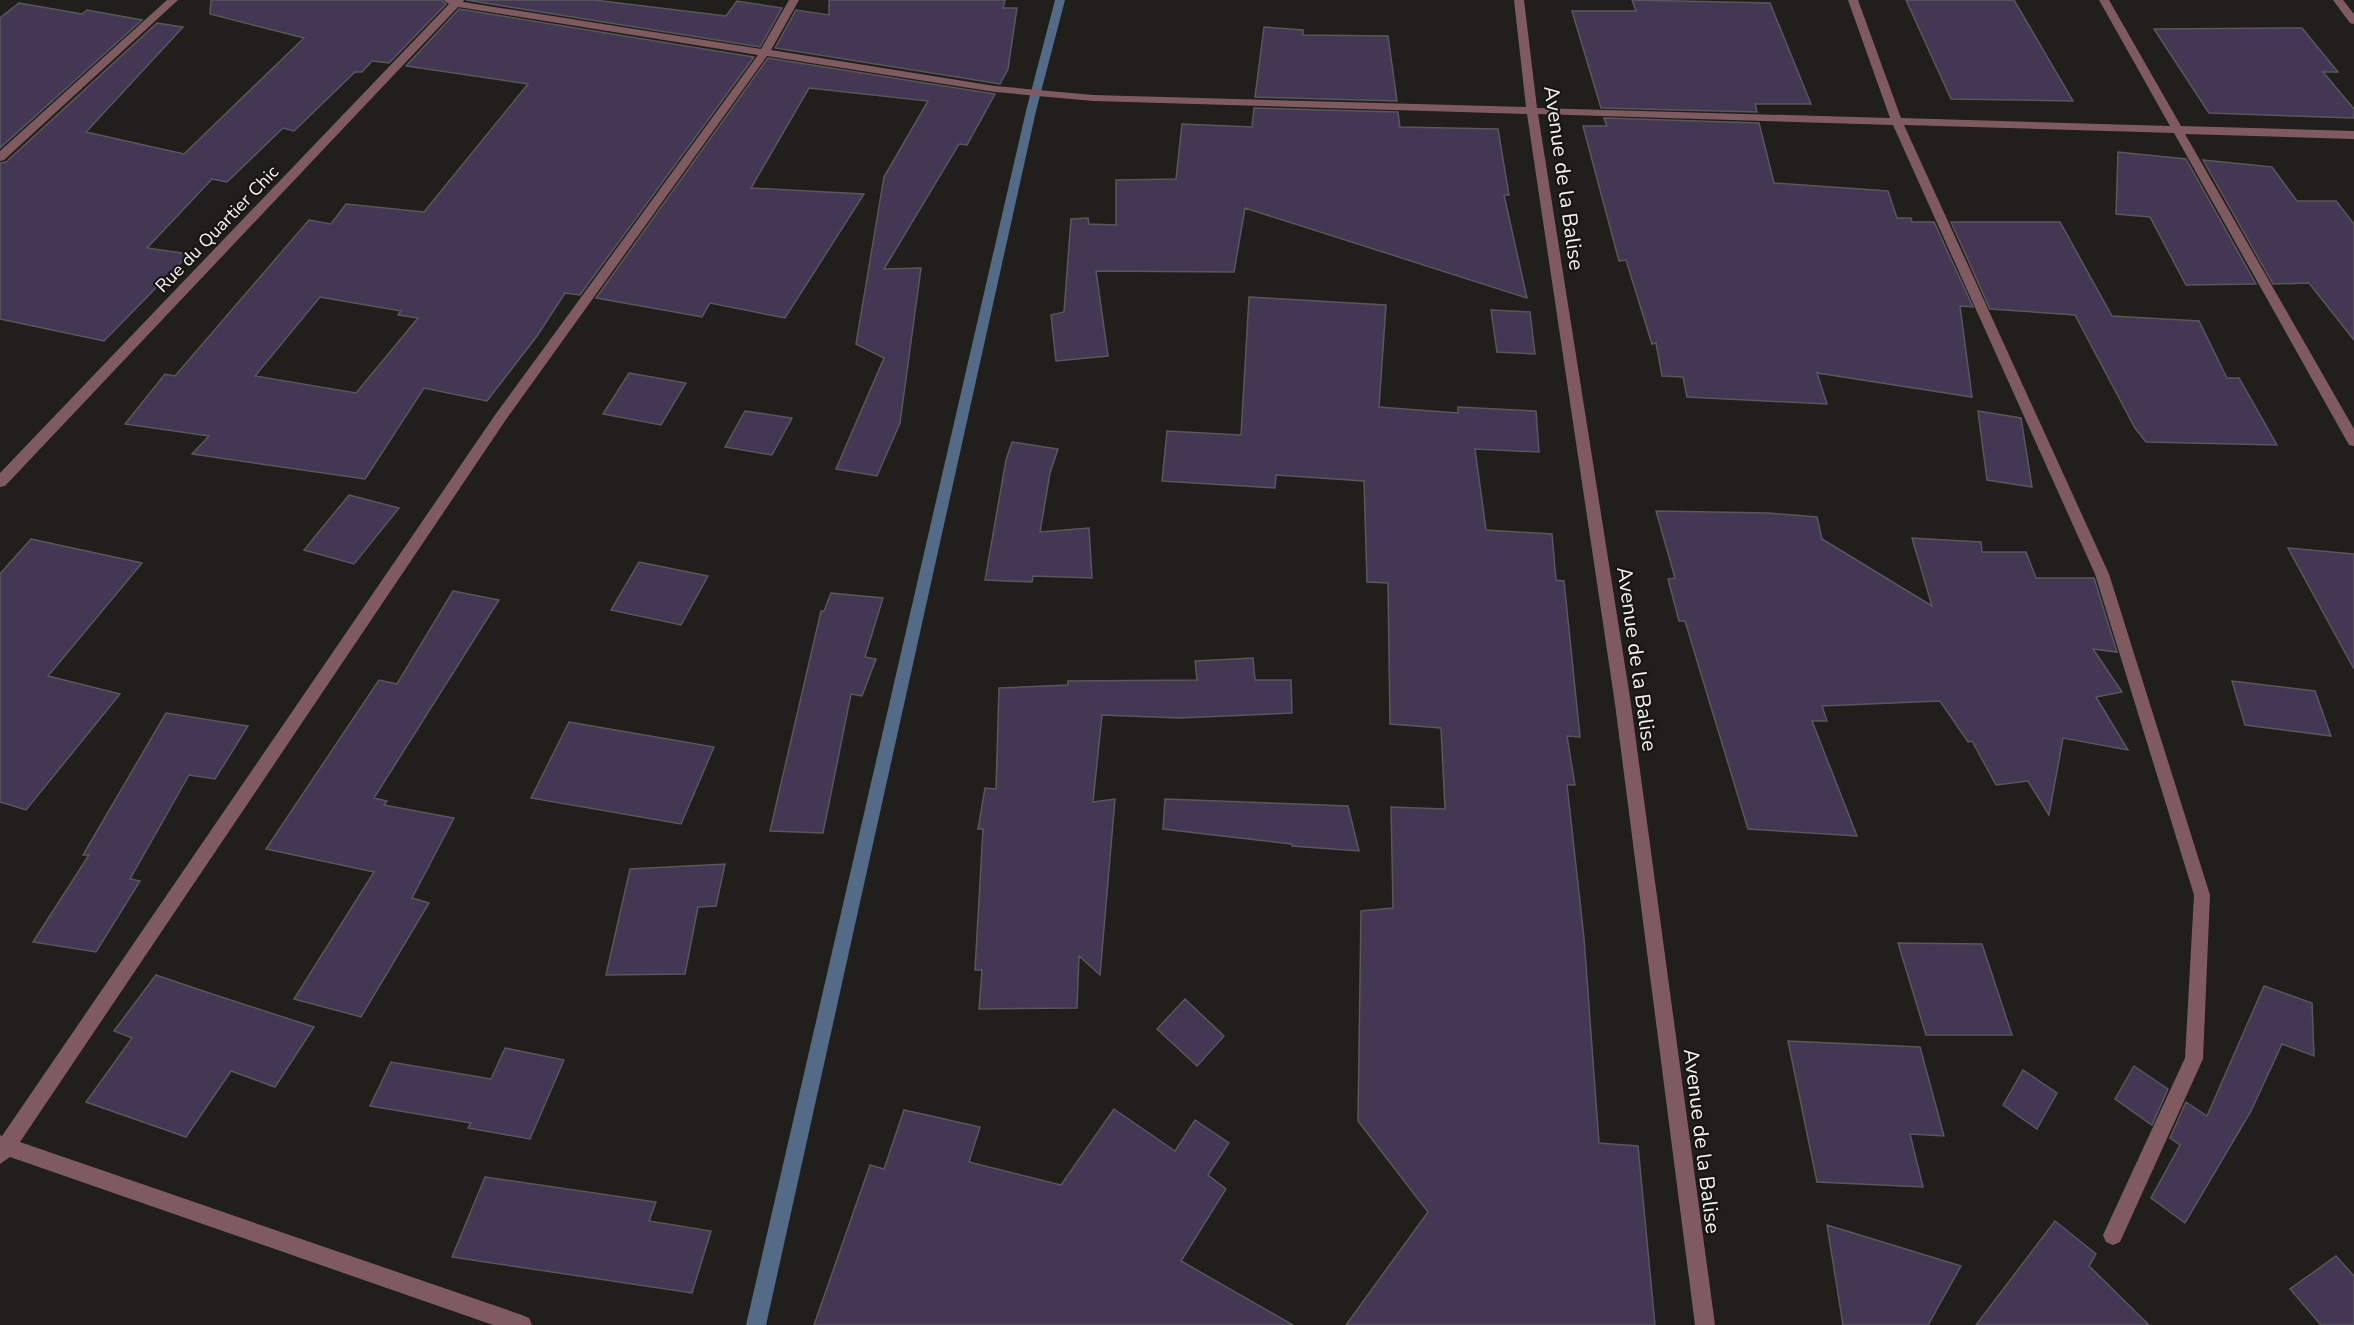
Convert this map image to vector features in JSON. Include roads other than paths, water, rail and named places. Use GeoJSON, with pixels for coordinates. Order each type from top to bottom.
{"type":"FeatureCollection","features":[{"type":"Feature","properties":{"kind":"street"},"geometry":{"type":"LineString","coordinates":[[0,157],[173,0]]}},
{"type":"Feature","properties":{"kind":"street"},"geometry":{"type":"LineString","coordinates":[[522,1325],[2,1148],[500,418],[765,52],[794,0]]}},
{"type":"Feature","properties":{"kind":"street","name":"Avenue de la Balise"},"geometry":{"type":"LineString","coordinates":[[1519,0],[1532,111],[1623,704],[1705,1325]]}},
{"type":"Feature","properties":{"kind":"street"},"geometry":{"type":"LineString","coordinates":[[1853,0],[1897,122],[2102,573],[2202,895],[2194,1059],[2113,1235]]}},
{"type":"Feature","properties":{"kind":"street"},"geometry":{"type":"LineString","coordinates":[[2104,0],[2354,441]]}},
{"type":"Feature","properties":{"kind":"street"},"geometry":{"type":"LineString","coordinates":[[2338,0],[2354,21]]}},
{"type":"Feature","properties":{"kind":"street"},"geometry":{"type":"LineString","coordinates":[[454,1],[995,89],[1094,98],[2177,128],[2354,135]]}},
{"type":"Feature","properties":{"kind":"street","name":"Rue du Quartier Chic"},"geometry":{"type":"LineString","coordinates":[[0,482],[454,1]]}},
{"type":"Feature","properties":{"kind":"waterway"},"geometry":{"type":"LineString","coordinates":[[756,1325],[1031,111],[1060,0]]}}]}
